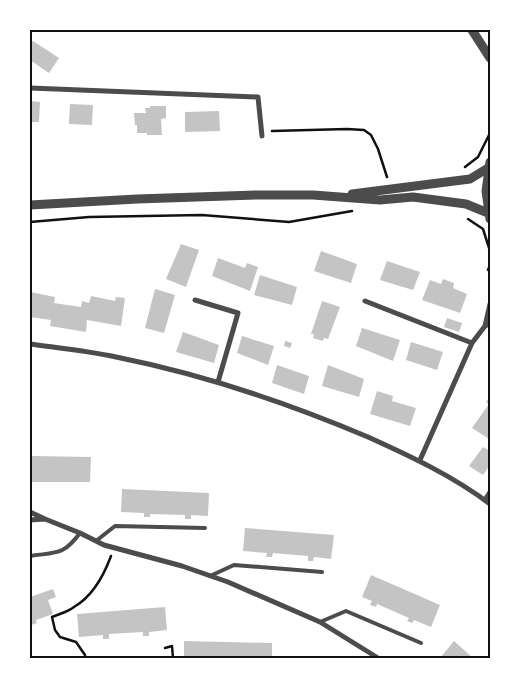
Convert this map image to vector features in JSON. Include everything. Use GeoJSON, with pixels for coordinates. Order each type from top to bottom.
{"type":"FeatureCollection","features":[{"type":"Feature","properties":{"kind":"street"},"geometry":{"type":"LineString","coordinates":[[472,30],[490,58]]}},
{"type":"Feature","properties":{"kind":"street"},"geometry":{"type":"LineString","coordinates":[[30,88],[258,97],[262,134]]}},
{"type":"Feature","properties":{"kind":"street"},"geometry":{"type":"LineString","coordinates":[[332,196],[470,179],[489,165]]}},
{"type":"Feature","properties":{"kind":"street"},"geometry":{"type":"LineString","coordinates":[[489,165],[486,191],[489,216]]}},
{"type":"Feature","properties":{"kind":"street"},"geometry":{"type":"LineString","coordinates":[[30,205],[256,195],[332,196],[380,200],[413,197],[466,204],[489,216]]}},
{"type":"Feature","properties":{"kind":"street"},"geometry":{"type":"LineString","coordinates":[[195,300],[238,313],[218,382]]}},
{"type":"Feature","properties":{"kind":"street"},"geometry":{"type":"LineString","coordinates":[[365,302],[472,343]]}},
{"type":"Feature","properties":{"kind":"street"},"geometry":{"type":"LineString","coordinates":[[420,460],[472,343],[488,324],[490,304]]}},
{"type":"Feature","properties":{"kind":"street"},"geometry":{"type":"LineString","coordinates":[[30,344],[116,357],[218,382],[340,425],[420,460],[490,504]]}},
{"type":"Feature","properties":{"kind":"street"},"geometry":{"type":"LineString","coordinates":[[485,500],[490,492]]}},
{"type":"Feature","properties":{"kind":"street"},"geometry":{"type":"LineString","coordinates":[[30,512],[96,541],[210,576],[320,622],[378,658]]}},
{"type":"Feature","properties":{"kind":"street"},"geometry":{"type":"LineString","coordinates":[[30,520],[45,519]]}},
{"type":"Feature","properties":{"kind":"lane"},"geometry":{"type":"LineString","coordinates":[[96,541],[115,526],[205,528]]}},
{"type":"Feature","properties":{"kind":"lane"},"geometry":{"type":"LineString","coordinates":[[30,556],[64,550],[71,545],[80,533]]}},
{"type":"Feature","properties":{"kind":"lane"},"geometry":{"type":"LineString","coordinates":[[210,576],[234,565],[322,572]]}},
{"type":"Feature","properties":{"kind":"lane"},"geometry":{"type":"LineString","coordinates":[[320,622],[346,611],[421,643]]}},
{"type":"Feature","properties":{"kind":"path"},"geometry":{"type":"LineString","coordinates":[[262,134],[347,129],[364,130],[372,135],[391,188]]}},
{"type":"Feature","properties":{"kind":"path"},"geometry":{"type":"LineString","coordinates":[[466,171],[465,167],[478,157],[490,133]]}},
{"type":"Feature","properties":{"kind":"path"},"geometry":{"type":"LineString","coordinates":[[30,222],[89,217],[202,216],[289,222],[354,210]]}},
{"type":"Feature","properties":{"kind":"path"},"geometry":{"type":"LineString","coordinates":[[463,215],[483,229],[490,251]]}},
{"type":"Feature","properties":{"kind":"path"},"geometry":{"type":"LineString","coordinates":[[490,265],[488,270],[490,272]]}},
{"type":"Feature","properties":{"kind":"path"},"geometry":{"type":"LineString","coordinates":[[85,655],[76,642],[60,638],[55,630],[52,617],[75,607],[93,590],[103,576],[114,547]]}},
{"type":"Feature","properties":{"kind":"path"},"geometry":{"type":"LineString","coordinates":[[165,648],[172,646],[173,658]]}},
{"type":"Feature","properties":{"kind":"building"},"geometry":{"type":"Polygon","coordinates":[[[33,41],[59,58],[49,73],[30,60],[30,43],[33,41]]]}},
{"type":"Feature","properties":{"kind":"building"},"geometry":{"type":"Polygon","coordinates":[[[30,101],[40,102],[39,122],[30,122],[30,101]]]}},
{"type":"Feature","properties":{"kind":"building"},"geometry":{"type":"Polygon","coordinates":[[[70,104],[93,105],[92,125],[69,124],[70,104]]]}},
{"type":"Feature","properties":{"kind":"building"},"geometry":{"type":"Polygon","coordinates":[[[150,106],[166,106],[166,118],[161,119],[162,135],[137,133],[134,113],[146,113],[145,108],[150,108],[150,106]]]}},
{"type":"Feature","properties":{"kind":"building"},"geometry":{"type":"Polygon","coordinates":[[[219,111],[220,131],[185,132],[185,112],[219,111]]]}},
{"type":"Feature","properties":{"kind":"building"},"geometry":{"type":"Polygon","coordinates":[[[181,244],[199,250],[186,287],[166,279],[181,244]]]}},
{"type":"Feature","properties":{"kind":"building"},"geometry":{"type":"Polygon","coordinates":[[[321,251],[357,264],[351,283],[314,271],[321,251]]]}},
{"type":"Feature","properties":{"kind":"building"},"geometry":{"type":"Polygon","coordinates":[[[218,258],[245,268],[247,263],[258,267],[250,291],[212,276],[218,258]]]}},
{"type":"Feature","properties":{"kind":"building"},"geometry":{"type":"Polygon","coordinates":[[[387,261],[420,272],[413,290],[380,280],[387,261]]]}},
{"type":"Feature","properties":{"kind":"building"},"geometry":{"type":"Polygon","coordinates":[[[260,275],[297,287],[292,305],[254,295],[260,275]]]}},
{"type":"Feature","properties":{"kind":"building"},"geometry":{"type":"Polygon","coordinates":[[[443,279],[454,283],[453,288],[467,294],[460,313],[422,300],[430,280],[441,284],[443,279]]]}},
{"type":"Feature","properties":{"kind":"building"},"geometry":{"type":"Polygon","coordinates":[[[155,289],[175,295],[164,333],[145,328],[155,289]]]}},
{"type":"Feature","properties":{"kind":"building"},"geometry":{"type":"Polygon","coordinates":[[[30,292],[55,297],[54,303],[81,307],[82,301],[89,303],[91,296],[115,301],[116,297],[125,298],[121,326],[87,320],[86,332],[50,326],[51,320],[30,317],[30,292]]]}},
{"type":"Feature","properties":{"kind":"building"},"geometry":{"type":"Polygon","coordinates":[[[322,301],[340,307],[328,339],[324,338],[323,341],[313,338],[314,334],[311,334],[322,301]]]}},
{"type":"Feature","properties":{"kind":"building"},"geometry":{"type":"Polygon","coordinates":[[[447,318],[462,323],[459,332],[444,327],[447,318]]]}},
{"type":"Feature","properties":{"kind":"building"},"geometry":{"type":"Polygon","coordinates":[[[362,328],[400,340],[393,361],[356,346],[362,328]]]}},
{"type":"Feature","properties":{"kind":"building"},"geometry":{"type":"Polygon","coordinates":[[[183,332],[219,345],[214,363],[176,352],[183,332]]]}},
{"type":"Feature","properties":{"kind":"building"},"geometry":{"type":"Polygon","coordinates":[[[242,336],[274,346],[268,365],[237,353],[242,336]]]}},
{"type":"Feature","properties":{"kind":"building"},"geometry":{"type":"Polygon","coordinates":[[[285,341],[292,343],[290,348],[284,346],[285,341]]]}},
{"type":"Feature","properties":{"kind":"building"},"geometry":{"type":"Polygon","coordinates":[[[411,342],[443,352],[437,370],[406,360],[411,342]]]}},
{"type":"Feature","properties":{"kind":"building"},"geometry":{"type":"Polygon","coordinates":[[[277,365],[309,376],[304,394],[272,383],[277,365]]]}},
{"type":"Feature","properties":{"kind":"building"},"geometry":{"type":"Polygon","coordinates":[[[328,365],[364,379],[359,397],[322,386],[328,365]]]}},
{"type":"Feature","properties":{"kind":"building"},"geometry":{"type":"Polygon","coordinates":[[[377,391],[393,396],[392,401],[416,408],[410,426],[370,414],[377,391]]]}},
{"type":"Feature","properties":{"kind":"building"},"geometry":{"type":"Polygon","coordinates":[[[490,396],[489,439],[472,428],[489,404],[486,402],[490,396]]]}},
{"type":"Feature","properties":{"kind":"building"},"geometry":{"type":"Polygon","coordinates":[[[483,447],[490,451],[490,465],[483,475],[469,466],[483,447]]]}},
{"type":"Feature","properties":{"kind":"building"},"geometry":{"type":"Polygon","coordinates":[[[32,456],[91,457],[90,482],[32,482],[32,456]]]}},
{"type":"Feature","properties":{"kind":"building"},"geometry":{"type":"Polygon","coordinates":[[[122,489],[209,493],[208,516],[191,515],[191,519],[185,519],[185,515],[150,514],[150,517],[144,517],[144,513],[121,512],[122,489]]]}},
{"type":"Feature","properties":{"kind":"building"},"geometry":{"type":"Polygon","coordinates":[[[245,528],[334,535],[331,559],[314,557],[313,561],[308,561],[308,556],[273,553],[272,557],[266,557],[267,553],[243,551],[245,528]]]}},
{"type":"Feature","properties":{"kind":"building"},"geometry":{"type":"Polygon","coordinates":[[[371,575],[440,605],[431,627],[414,620],[412,623],[407,621],[409,618],[377,604],[376,607],[370,605],[372,601],[362,597],[371,575]]]}},
{"type":"Feature","properties":{"kind":"building"},"geometry":{"type":"Polygon","coordinates":[[[53,589],[56,597],[48,600],[53,614],[36,620],[37,623],[31,625],[30,597],[53,589]]]}},
{"type":"Feature","properties":{"kind":"building"},"geometry":{"type":"Polygon","coordinates":[[[165,607],[167,630],[149,632],[149,636],[143,636],[143,632],[109,634],[109,639],[103,639],[103,635],[79,637],[77,614],[165,607]]]}},
{"type":"Feature","properties":{"kind":"building"},"geometry":{"type":"Polygon","coordinates":[[[184,641],[272,643],[272,658],[184,658],[184,641]]]}},
{"type":"Feature","properties":{"kind":"building"},"geometry":{"type":"Polygon","coordinates":[[[454,641],[473,658],[440,658],[454,641]]]}}]}
